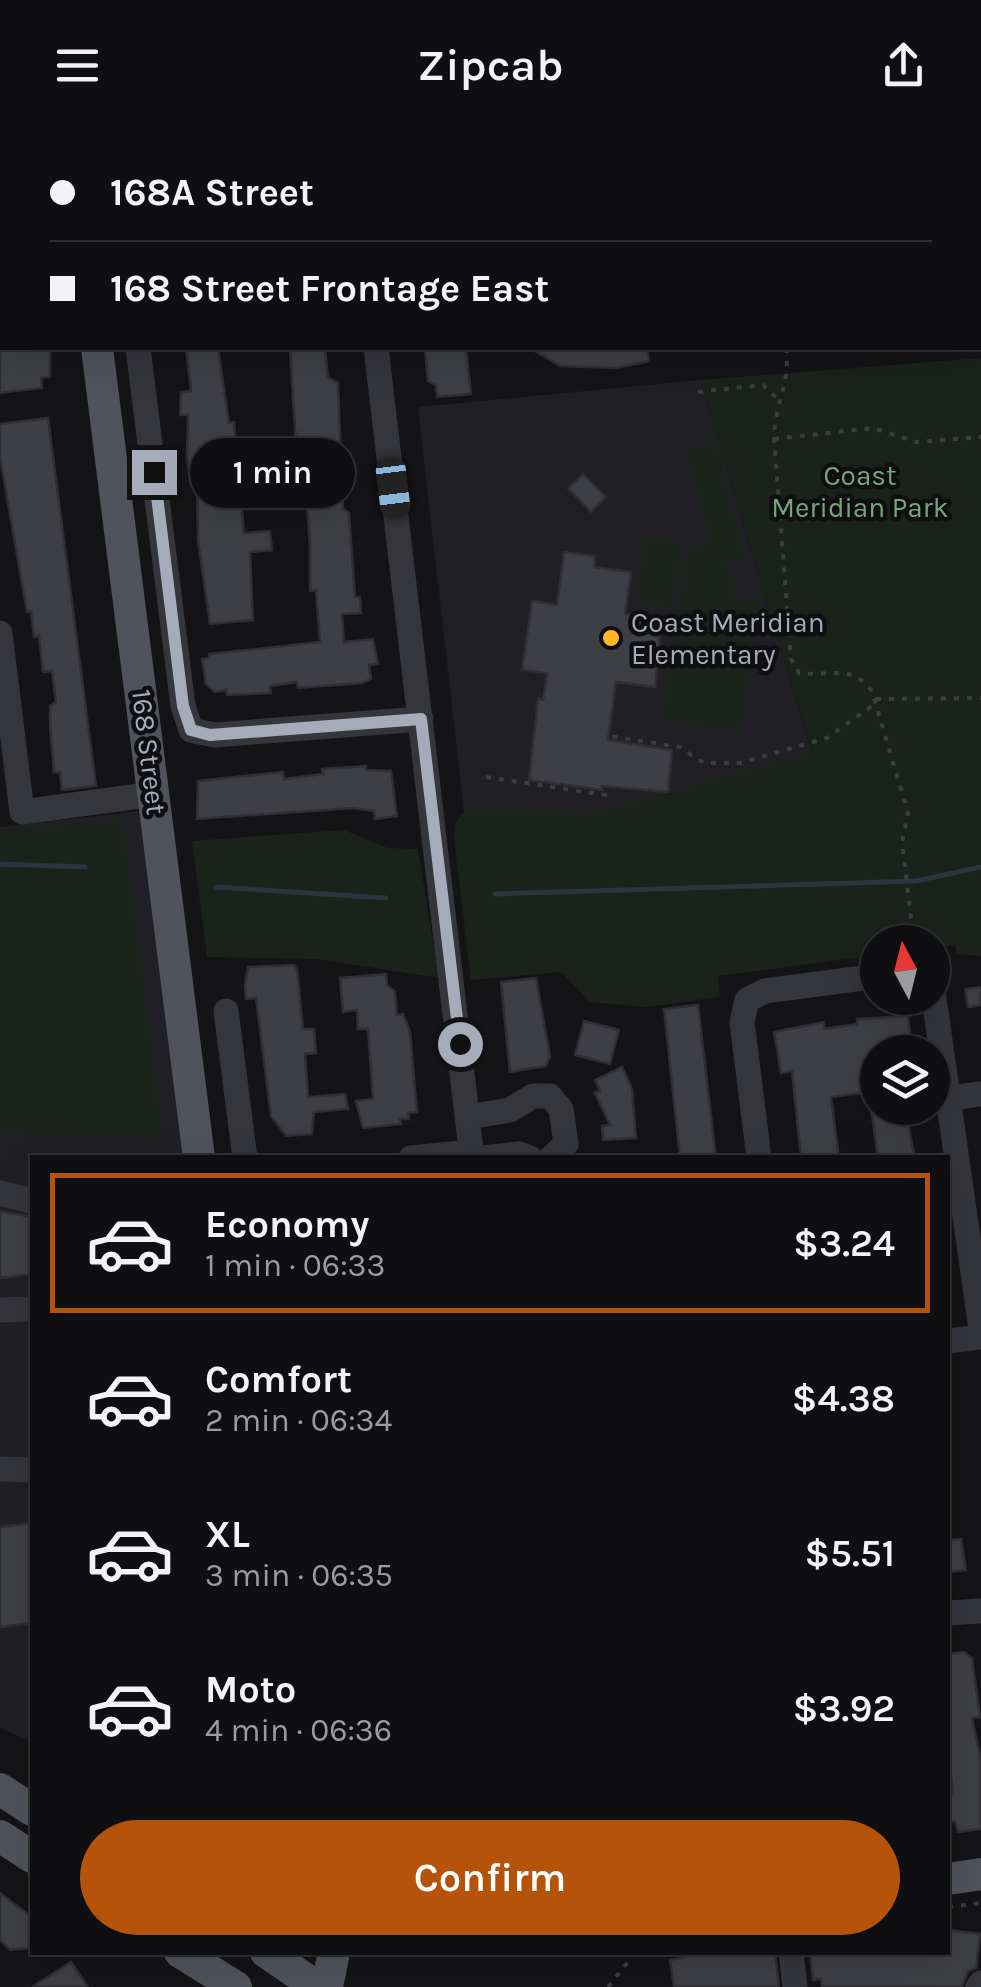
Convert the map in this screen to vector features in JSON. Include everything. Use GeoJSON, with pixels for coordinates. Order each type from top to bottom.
{"type":"FeatureCollection","features":[{"type":"Feature","properties":{"kind":"main road","name":"168 Street"},"geometry":{"type":"LineString","coordinates":[[97,350],[199,1155]]}},
{"type":"Feature","properties":{"kind":"main road"},"geometry":{"type":"LineString","coordinates":[[0,1789],[30,1809]]}},
{"type":"Feature","properties":{"kind":"main road"},"geometry":{"type":"LineString","coordinates":[[0,1836],[30,1856]]}},
{"type":"Feature","properties":{"kind":"main road"},"geometry":{"type":"LineString","coordinates":[[950,1879],[981,1874]]}},
{"type":"Feature","properties":{"kind":"main road"},"geometry":{"type":"LineString","coordinates":[[185,1955],[236,1987]]}},
{"type":"Feature","properties":{"kind":"main road"},"geometry":{"type":"LineString","coordinates":[[270,1955],[318,1987]]}},
{"type":"Feature","properties":{"kind":"main road"},"geometry":{"type":"LineString","coordinates":[[327,1987],[333,1955]]}},
{"type":"Feature","properties":{"kind":"street"},"geometry":{"type":"LineString","coordinates":[[138,350],[183,706],[191,730],[210,735],[421,719]]}},
{"type":"Feature","properties":{"kind":"street"},"geometry":{"type":"LineString","coordinates":[[376,350],[475,1155]]}},
{"type":"Feature","properties":{"kind":"street"},"geometry":{"type":"LineString","coordinates":[[0,633],[22,812],[154,794]]}},
{"type":"Feature","properties":{"kind":"street"},"geometry":{"type":"LineString","coordinates":[[760,1155],[742,1022],[747,1000],[765,991],[860,978]]}},
{"type":"Feature","properties":{"kind":"street"},"geometry":{"type":"LineString","coordinates":[[226,1011],[245,1155]]}},
{"type":"Feature","properties":{"kind":"street"},"geometry":{"type":"LineString","coordinates":[[981,1094],[950,1098],[981,1329]]}},
{"type":"Feature","properties":{"kind":"street"},"geometry":{"type":"LineString","coordinates":[[468,1116],[510,1110],[533,1096],[550,1096],[561,1109],[566,1144],[554,1155]]}},
{"type":"Feature","properties":{"kind":"street"},"geometry":{"type":"LineString","coordinates":[[0,1194],[30,1201]]}},
{"type":"Feature","properties":{"kind":"street"},"geometry":{"type":"LineString","coordinates":[[0,1310],[30,1309]]}},
{"type":"Feature","properties":{"kind":"street"},"geometry":{"type":"LineString","coordinates":[[950,1340],[981,1337]]}},
{"type":"Feature","properties":{"kind":"street"},"geometry":{"type":"LineString","coordinates":[[0,1469],[30,1470]]}},
{"type":"Feature","properties":{"kind":"street"},"geometry":{"type":"LineString","coordinates":[[950,1612],[981,1611]]}},
{"type":"Feature","properties":{"kind":"street"},"geometry":{"type":"LineString","coordinates":[[790,1955],[795,1987]]}},
{"type":"Feature","properties":{"kind":"path"},"geometry":{"type":"LineString","coordinates":[[786,350],[789,378],[780,401],[774,439],[793,666],[806,674],[856,675],[876,701],[908,812],[902,843],[911,925]]}},
{"type":"Feature","properties":{"kind":"path"},"geometry":{"type":"LineString","coordinates":[[698,392],[763,386],[780,401]]}},
{"type":"Feature","properties":{"kind":"path"},"geometry":{"type":"LineString","coordinates":[[774,439],[873,428],[916,442],[981,436]]}},
{"type":"Feature","properties":{"kind":"path"},"geometry":{"type":"LineString","coordinates":[[486,778],[605,794],[610,736],[679,747],[704,763],[740,763],[827,738],[876,701],[981,698]]}},
{"type":"Feature","properties":{"kind":"path"},"geometry":{"type":"LineString","coordinates":[[950,1907],[981,1902]]}},
{"type":"Feature","properties":{"kind":"path"},"geometry":{"type":"LineString","coordinates":[[608,1987],[634,1955]]}},
{"type":"Feature","properties":{"kind":"shaded area","name":"Coast Meridian Elementary"},"geometry":{"type":"Polygon","coordinates":[[[700,380],[842,852],[472,882],[418,407],[700,380]]]}},
{"type":"Feature","properties":{"kind":"shaded area"},"geometry":{"type":"Polygon","coordinates":[[[150,810],[194,1155],[30,1155],[30,1741],[0,1728],[0,827],[150,810]]]}},
{"type":"Feature","properties":{"kind":"green space","name":"Coast Meridian Park"},"geometry":{"type":"Polygon","coordinates":[[[981,358],[981,956],[957,954],[955,945],[950,946],[950,925],[860,925],[860,957],[718,976],[720,997],[645,1007],[590,1002],[561,972],[471,980],[454,840],[455,823],[466,809],[596,813],[812,751],[700,380],[981,358]]]}},
{"type":"Feature","properties":{"kind":"green space"},"geometry":{"type":"Polygon","coordinates":[[[715,442],[745,558],[724,563],[734,578],[733,597],[760,601],[741,732],[662,721],[680,590],[687,590],[680,581],[683,557],[709,539],[686,449],[715,442]]]}},
{"type":"Feature","properties":{"kind":"green space"},"geometry":{"type":"Polygon","coordinates":[[[644,537],[682,542],[672,608],[636,602],[644,537]]]}},
{"type":"Feature","properties":{"kind":"green space"},"geometry":{"type":"Polygon","coordinates":[[[123,819],[164,1140],[0,1132],[0,830],[123,819]]]}},
{"type":"Feature","properties":{"kind":"green space"},"geometry":{"type":"Polygon","coordinates":[[[344,830],[388,848],[418,849],[439,978],[317,959],[207,957],[192,841],[344,830]]]}},
{"type":"Feature","properties":{"kind":"building"},"geometry":{"type":"Polygon","coordinates":[[[0,350],[50,350],[50,377],[41,378],[42,388],[0,393],[0,350]]]}},
{"type":"Feature","properties":{"kind":"building"},"geometry":{"type":"Polygon","coordinates":[[[186,350],[218,350],[229,423],[234,422],[244,533],[270,531],[272,550],[250,552],[253,620],[210,624],[198,541],[197,490],[191,484],[187,458],[188,415],[180,415],[181,392],[191,391],[186,350]]]}},
{"type":"Feature","properties":{"kind":"building"},"geometry":{"type":"Polygon","coordinates":[[[290,350],[325,350],[328,377],[338,383],[343,509],[349,513],[355,597],[360,597],[361,613],[342,614],[344,642],[373,639],[378,664],[369,665],[371,679],[362,683],[298,688],[297,682],[270,686],[271,693],[215,692],[206,684],[202,659],[209,658],[209,654],[320,642],[316,590],[310,591],[306,493],[300,494],[290,350]]]}},
{"type":"Feature","properties":{"kind":"building"},"geometry":{"type":"Polygon","coordinates":[[[425,350],[466,350],[471,394],[437,397],[436,385],[428,381],[425,350]]]}},
{"type":"Feature","properties":{"kind":"building"},"geometry":{"type":"Polygon","coordinates":[[[533,350],[647,350],[649,361],[617,368],[560,366],[533,350]]]}},
{"type":"Feature","properties":{"kind":"building"},"geometry":{"type":"Polygon","coordinates":[[[48,418],[96,786],[62,790],[60,772],[54,772],[50,726],[50,706],[56,702],[52,671],[43,672],[39,636],[34,637],[31,611],[27,612],[0,457],[0,424],[48,418]]]}},
{"type":"Feature","properties":{"kind":"building"},"geometry":{"type":"Polygon","coordinates":[[[583,474],[606,497],[591,512],[568,488],[583,474]]]}},
{"type":"Feature","properties":{"kind":"building"},"geometry":{"type":"Polygon","coordinates":[[[564,552],[595,556],[594,567],[631,572],[625,614],[662,619],[655,687],[616,682],[608,740],[672,750],[668,792],[602,786],[602,790],[529,780],[538,699],[543,700],[547,673],[522,670],[532,601],[557,605],[564,552]]]}},
{"type":"Feature","properties":{"kind":"building"},"geometry":{"type":"Polygon","coordinates":[[[366,766],[366,770],[391,771],[397,816],[375,819],[374,811],[354,808],[197,819],[198,781],[283,772],[284,779],[323,774],[322,769],[366,766]]]}},
{"type":"Feature","properties":{"kind":"building"},"geometry":{"type":"Polygon","coordinates":[[[293,965],[297,969],[303,1029],[314,1029],[316,1053],[305,1054],[308,1097],[345,1094],[348,1109],[314,1112],[312,1134],[286,1136],[271,1116],[256,998],[246,999],[245,985],[248,967],[293,965]]]}},
{"type":"Feature","properties":{"kind":"building"},"geometry":{"type":"Polygon","coordinates":[[[386,974],[387,985],[395,992],[397,1015],[403,1014],[410,1032],[417,1112],[408,1113],[409,1119],[400,1119],[401,1124],[363,1128],[356,1101],[373,1099],[368,1029],[358,1029],[357,1010],[343,1012],[340,978],[386,974]]]}},
{"type":"Feature","properties":{"kind":"building"},"geometry":{"type":"Polygon","coordinates":[[[536,978],[550,1056],[546,1066],[510,1072],[501,982],[536,978]]]}},
{"type":"Feature","properties":{"kind":"building"},"geometry":{"type":"Polygon","coordinates":[[[981,987],[981,1005],[968,1007],[965,989],[981,987]]]}},
{"type":"Feature","properties":{"kind":"building"},"geometry":{"type":"Polygon","coordinates":[[[698,1005],[716,1155],[680,1155],[664,1009],[698,1005]]]}},
{"type":"Feature","properties":{"kind":"building"},"geometry":{"type":"Polygon","coordinates":[[[908,1016],[910,1035],[860,1035],[860,1093],[831,1097],[839,1155],[801,1155],[792,1071],[781,1073],[774,1032],[824,1022],[824,1029],[857,1024],[857,1019],[908,1016]]]}},
{"type":"Feature","properties":{"kind":"building"},"geometry":{"type":"Polygon","coordinates":[[[584,1021],[619,1030],[610,1064],[575,1055],[584,1021]]]}},
{"type":"Feature","properties":{"kind":"building"},"geometry":{"type":"Polygon","coordinates":[[[622,1067],[632,1089],[636,1138],[603,1140],[602,1126],[610,1125],[595,1093],[600,1091],[595,1080],[622,1067]]]}},
{"type":"Feature","properties":{"kind":"building"},"geometry":{"type":"Polygon","coordinates":[[[873,1125],[908,1125],[914,1154],[878,1155],[873,1125]]]}},
{"type":"Feature","properties":{"kind":"building"},"geometry":{"type":"Polygon","coordinates":[[[0,1211],[30,1217],[30,1274],[0,1278],[0,1211]]]}},
{"type":"Feature","properties":{"kind":"building"},"geometry":{"type":"Polygon","coordinates":[[[30,1523],[30,1623],[0,1627],[0,1527],[30,1523]]]}},
{"type":"Feature","properties":{"kind":"building"},"geometry":{"type":"Polygon","coordinates":[[[961,1539],[966,1570],[950,1572],[950,1540],[961,1539]]]}},
{"type":"Feature","properties":{"kind":"building"},"geometry":{"type":"Polygon","coordinates":[[[964,1652],[972,1658],[980,1717],[972,1718],[981,1759],[981,1829],[958,1832],[950,1814],[950,1654],[964,1652]]]}},
{"type":"Feature","properties":{"kind":"building"},"geometry":{"type":"Polygon","coordinates":[[[0,1893],[30,1916],[30,1945],[10,1950],[0,1940],[0,1893]]]}},
{"type":"Feature","properties":{"kind":"building"},"geometry":{"type":"Polygon","coordinates":[[[950,1930],[980,1934],[976,1968],[968,1971],[962,1987],[822,1987],[821,1979],[813,1980],[810,1955],[950,1955],[950,1930]]]}},
{"type":"Feature","properties":{"kind":"building"},"geometry":{"type":"Polygon","coordinates":[[[694,1955],[775,1955],[779,1987],[674,1987],[670,1960],[694,1955]]]}},
{"type":"Feature","properties":{"kind":"building"},"geometry":{"type":"Polygon","coordinates":[[[71,1962],[88,1987],[32,1987],[71,1962]]]}},
{"type":"Feature","properties":{"kind":"waterway"},"geometry":{"type":"LineString","coordinates":[[0,864],[85,867]]}},
{"type":"Feature","properties":{"kind":"waterway"},"geometry":{"type":"LineString","coordinates":[[495,894],[916,881],[981,867]]}},
{"type":"Feature","properties":{"kind":"waterway"},"geometry":{"type":"LineString","coordinates":[[216,887],[386,898]]}},
{"type":"Feature","properties":{"kind":"place","name":"Coast Meridian Elementary"},"geometry":{"type":"Point","coordinates":[611,638]}},
{"type":"Feature","properties":{"kind":"route"},"geometry":{"type":"LineString","coordinates":[[154,472],[183,706],[191,730],[210,735],[421,719],[460,1044]]}}]}
